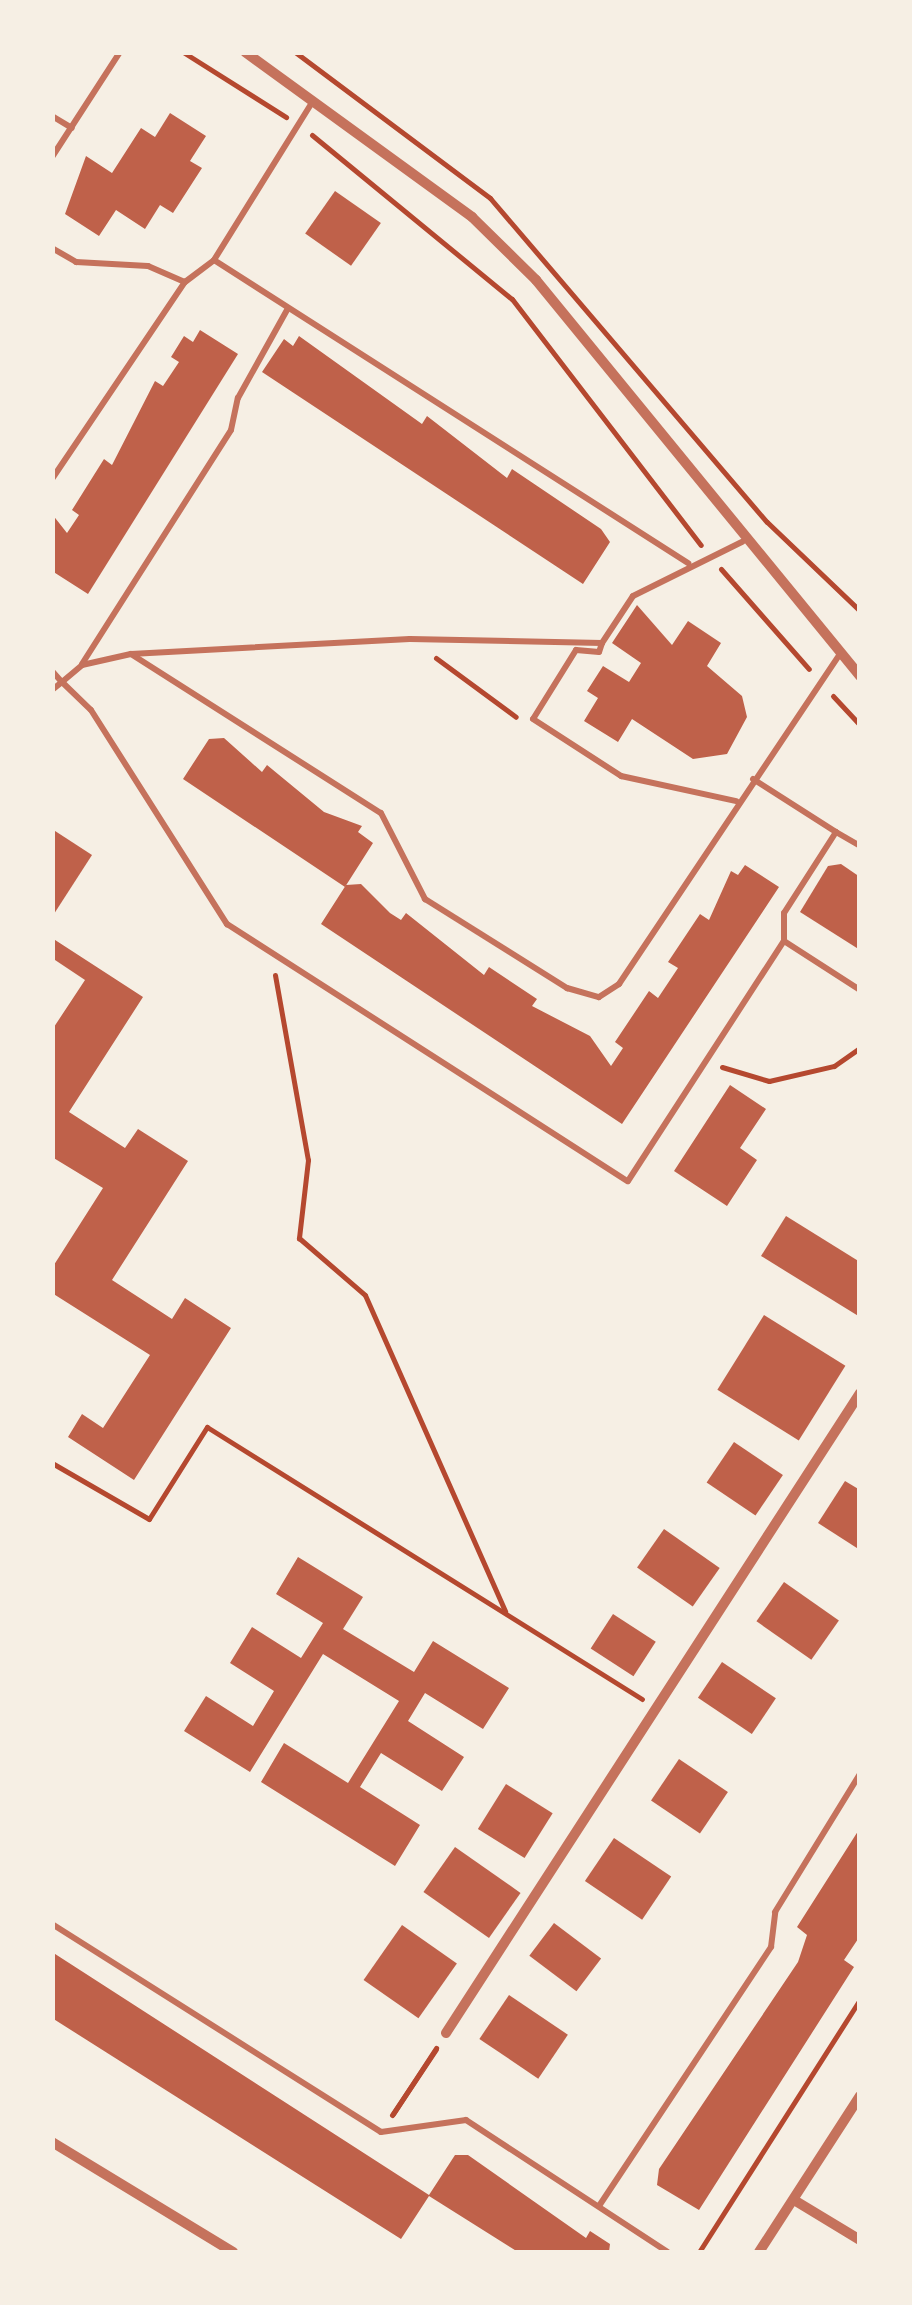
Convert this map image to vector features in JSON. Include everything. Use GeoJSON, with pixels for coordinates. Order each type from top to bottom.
{"type":"FeatureCollection","features":[{"type":"Feature","properties":{"kind":"street"},"geometry":{"type":"LineString","coordinates":[[245,52],[314,98],[472,217],[536,280],[742,542],[860,676]]}},
{"type":"Feature","properties":{"kind":"street"},"geometry":{"type":"LineString","coordinates":[[445,2035],[860,1393]]}},
{"type":"Feature","properties":{"kind":"street"},"geometry":{"type":"LineString","coordinates":[[759,2252],[860,2096]]}},
{"type":"Feature","properties":{"kind":"street"},"geometry":{"type":"LineString","coordinates":[[52,2142],[219,2249],[233,2252]]}},
{"type":"Feature","properties":{"kind":"street"},"geometry":{"type":"LineString","coordinates":[[794,2200],[860,2240]]}},
{"type":"Feature","properties":{"kind":"lane"},"geometry":{"type":"LineString","coordinates":[[52,157],[120,52]]}},
{"type":"Feature","properties":{"kind":"lane"},"geometry":{"type":"LineString","coordinates":[[52,479],[186,282],[214,260],[314,98]]}},
{"type":"Feature","properties":{"kind":"lane"},"geometry":{"type":"LineString","coordinates":[[52,116],[72,128]]}},
{"type":"Feature","properties":{"kind":"lane"},"geometry":{"type":"LineString","coordinates":[[52,248],[76,262],[148,266],[186,282]]}},
{"type":"Feature","properties":{"kind":"lane"},"geometry":{"type":"LineString","coordinates":[[214,260],[688,563]]}},
{"type":"Feature","properties":{"kind":"lane"},"geometry":{"type":"LineString","coordinates":[[52,690],[82,665],[232,430],[238,398],[288,308]]}},
{"type":"Feature","properties":{"kind":"lane"},"geometry":{"type":"LineString","coordinates":[[736,802],[696,800],[621,776],[533,719],[576,650],[599,652],[633,596],[707,553],[742,542]]}},
{"type":"Feature","properties":{"kind":"lane"},"geometry":{"type":"LineString","coordinates":[[82,665],[130,654],[410,639],[602,643]]}},
{"type":"Feature","properties":{"kind":"lane"},"geometry":{"type":"LineString","coordinates":[[130,654],[381,813],[425,898],[567,988],[599,997],[619,984],[736,802],[840,654]]}},
{"type":"Feature","properties":{"kind":"lane"},"geometry":{"type":"LineString","coordinates":[[52,671],[91,710],[228,924],[628,1181],[784,941],[784,913],[836,832]]}},
{"type":"Feature","properties":{"kind":"lane"},"geometry":{"type":"LineString","coordinates":[[753,779],[860,846]]}},
{"type":"Feature","properties":{"kind":"lane"},"geometry":{"type":"LineString","coordinates":[[784,941],[860,990]]}},
{"type":"Feature","properties":{"kind":"lane"},"geometry":{"type":"LineString","coordinates":[[599,2206],[772,1946],[775,1912],[860,1774]]}},
{"type":"Feature","properties":{"kind":"lane"},"geometry":{"type":"LineString","coordinates":[[52,1924],[381,2132],[466,2120],[668,2252]]}},
{"type":"Feature","properties":{"kind":"path"},"geometry":{"type":"LineString","coordinates":[[183,52],[300,125],[512,300],[707,553],[860,725]]}},
{"type":"Feature","properties":{"kind":"path"},"geometry":{"type":"LineString","coordinates":[[410,639],[520,720],[533,719]]}},
{"type":"Feature","properties":{"kind":"path"},"geometry":{"type":"LineString","coordinates":[[270,952],[308,1160],[299,1238],[365,1295],[506,1614]]}},
{"type":"Feature","properties":{"kind":"path"},"geometry":{"type":"LineString","coordinates":[[704,1062],[769,1082],[834,1066],[860,1048]]}},
{"type":"Feature","properties":{"kind":"path"},"geometry":{"type":"LineString","coordinates":[[52,1463],[150,1520],[207,1427],[658,1708]]}},
{"type":"Feature","properties":{"kind":"path"},"geometry":{"type":"LineString","coordinates":[[699,2252],[860,1999]]}},
{"type":"Feature","properties":{"kind":"path"},"geometry":{"type":"LineString","coordinates":[[381,2132],[445,2035]]}},
{"type":"Feature","properties":{"kind":"building"},"geometry":{"type":"Polygon","coordinates":[[[170,113],[206,136],[190,161],[202,168],[173,213],[160,205],[145,229],[116,210],[99,236],[65,214],[86,156],[112,173],[141,128],[155,137],[170,113]]]}},
{"type":"Feature","properties":{"kind":"building"},"geometry":{"type":"Polygon","coordinates":[[[335,191],[381,223],[351,266],[305,234],[335,191]]]}},
{"type":"Feature","properties":{"kind":"building"},"geometry":{"type":"Polygon","coordinates":[[[200,330],[238,354],[88,594],[52,571],[52,514],[67,533],[79,515],[72,510],[104,459],[112,465],[155,381],[163,386],[179,362],[171,357],[184,336],[193,342],[200,330]]]}},
{"type":"Feature","properties":{"kind":"building"},"geometry":{"type":"Polygon","coordinates":[[[299,336],[422,424],[427,416],[507,478],[512,469],[601,529],[610,542],[583,584],[262,372],[284,339],[293,346],[299,336]]]}},
{"type":"Feature","properties":{"kind":"building"},"geometry":{"type":"Polygon","coordinates":[[[637,605],[672,645],[688,621],[721,643],[707,666],[742,696],[747,717],[727,754],[693,759],[632,719],[618,742],[584,721],[598,698],[587,691],[603,666],[629,682],[641,663],[612,643],[637,605]]]}},
{"type":"Feature","properties":{"kind":"building"},"geometry":{"type":"Polygon","coordinates":[[[224,738],[262,772],[267,765],[324,812],[362,826],[358,832],[373,843],[345,887],[183,779],[209,739],[224,738]]]}},
{"type":"Feature","properties":{"kind":"building"},"geometry":{"type":"Polygon","coordinates":[[[52,829],[92,855],[52,917],[52,829]]]}},
{"type":"Feature","properties":{"kind":"building"},"geometry":{"type":"Polygon","coordinates":[[[841,864],[860,877],[860,950],[800,912],[828,866],[841,864]]]}},
{"type":"Feature","properties":{"kind":"building"},"geometry":{"type":"Polygon","coordinates":[[[745,865],[779,887],[622,1124],[321,924],[346,885],[361,884],[390,913],[401,920],[406,913],[484,975],[489,967],[537,999],[532,1006],[590,1036],[611,1066],[623,1048],[615,1042],[649,991],[658,998],[678,968],[668,962],[700,914],[709,920],[731,871],[738,875],[745,865]]]}},
{"type":"Feature","properties":{"kind":"building"},"geometry":{"type":"Polygon","coordinates":[[[52,938],[143,997],[69,1112],[125,1148],[138,1129],[188,1161],[112,1280],[172,1319],[185,1298],[231,1328],[134,1480],[68,1437],[82,1414],[103,1428],[150,1355],[52,1293],[52,1268],[103,1188],[52,1157],[52,1030],[85,980],[52,958],[52,938]]]}},
{"type":"Feature","properties":{"kind":"building"},"geometry":{"type":"Polygon","coordinates":[[[730,1085],[766,1109],[740,1148],[757,1160],[727,1206],[674,1171],[730,1085]]]}},
{"type":"Feature","properties":{"kind":"building"},"geometry":{"type":"Polygon","coordinates":[[[786,1216],[860,1262],[860,1317],[761,1256],[786,1216]]]}},
{"type":"Feature","properties":{"kind":"building"},"geometry":{"type":"Polygon","coordinates":[[[764,1315],[845,1366],[799,1441],[717,1390],[764,1315]]]}},
{"type":"Feature","properties":{"kind":"building"},"geometry":{"type":"Polygon","coordinates":[[[734,1442],[783,1475],[756,1516],[707,1483],[734,1442]]]}},
{"type":"Feature","properties":{"kind":"building"},"geometry":{"type":"Polygon","coordinates":[[[845,1481],[860,1490],[860,1550],[818,1523],[845,1481]]]}},
{"type":"Feature","properties":{"kind":"building"},"geometry":{"type":"Polygon","coordinates":[[[664,1529],[720,1568],[693,1607],[637,1568],[664,1529]]]}},
{"type":"Feature","properties":{"kind":"building"},"geometry":{"type":"Polygon","coordinates":[[[298,1557],[363,1597],[343,1629],[414,1672],[433,1641],[509,1688],[483,1729],[425,1693],[408,1721],[464,1757],[442,1791],[381,1753],[360,1787],[420,1825],[395,1866],[261,1782],[284,1743],[348,1783],[399,1701],[323,1654],[250,1772],[184,1731],[206,1696],[253,1726],[274,1691],[230,1663],[252,1627],[301,1658],[323,1623],[276,1594],[298,1557]]]}},
{"type":"Feature","properties":{"kind":"building"},"geometry":{"type":"Polygon","coordinates":[[[784,1582],[839,1620],[811,1660],[756,1621],[784,1582]]]}},
{"type":"Feature","properties":{"kind":"building"},"geometry":{"type":"Polygon","coordinates":[[[613,1614],[656,1642],[633,1676],[591,1648],[613,1614]]]}},
{"type":"Feature","properties":{"kind":"building"},"geometry":{"type":"Polygon","coordinates":[[[722,1662],[776,1698],[752,1734],[698,1698],[722,1662]]]}},
{"type":"Feature","properties":{"kind":"building"},"geometry":{"type":"Polygon","coordinates":[[[679,1759],[728,1792],[700,1833],[651,1800],[679,1759]]]}},
{"type":"Feature","properties":{"kind":"building"},"geometry":{"type":"Polygon","coordinates":[[[506,1784],[553,1813],[525,1858],[478,1829],[506,1784]]]}},
{"type":"Feature","properties":{"kind":"building"},"geometry":{"type":"Polygon","coordinates":[[[860,1828],[860,1936],[844,1960],[854,1967],[699,2210],[657,2185],[659,2169],[798,1962],[807,1935],[797,1927],[860,1828]]]}},
{"type":"Feature","properties":{"kind":"building"},"geometry":{"type":"Polygon","coordinates":[[[614,1838],[671,1877],[642,1920],[585,1881],[614,1838]]]}},
{"type":"Feature","properties":{"kind":"building"},"geometry":{"type":"Polygon","coordinates":[[[455,1847],[521,1893],[489,1938],[423,1892],[455,1847]]]}},
{"type":"Feature","properties":{"kind":"building"},"geometry":{"type":"Polygon","coordinates":[[[554,1923],[601,1959],[576,1991],[529,1956],[554,1923]]]}},
{"type":"Feature","properties":{"kind":"building"},"geometry":{"type":"Polygon","coordinates":[[[402,1925],[457,1963],[418,2018],[364,1980],[402,1925]]]}},
{"type":"Feature","properties":{"kind":"building"},"geometry":{"type":"Polygon","coordinates":[[[52,1952],[429,2195],[455,2155],[468,2155],[586,2238],[590,2231],[610,2244],[609,2252],[518,2252],[429,2196],[401,2239],[52,2018],[52,1952]]]}},
{"type":"Feature","properties":{"kind":"building"},"geometry":{"type":"Polygon","coordinates":[[[509,1995],[568,2035],[538,2079],[479,2039],[509,1995]]]}}]}
